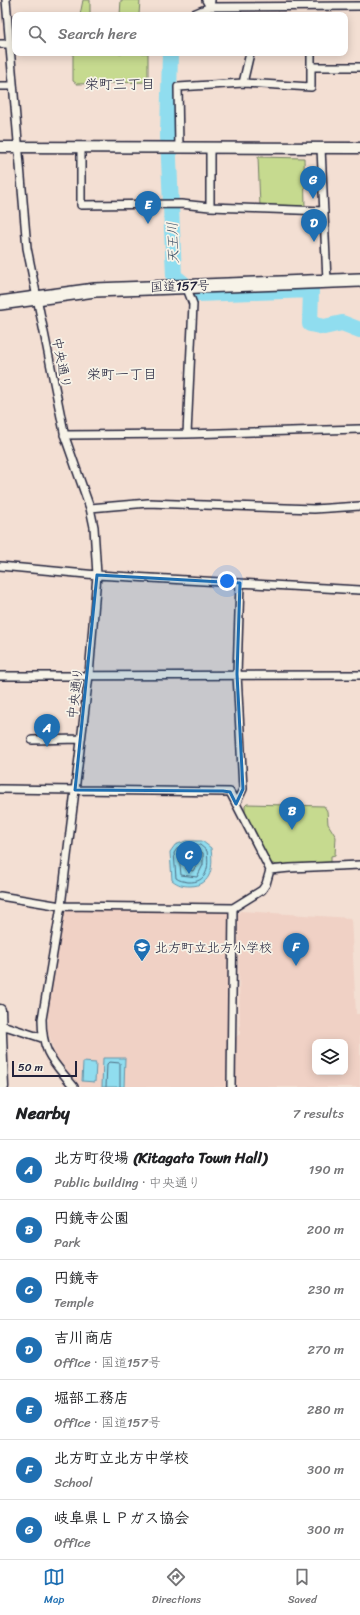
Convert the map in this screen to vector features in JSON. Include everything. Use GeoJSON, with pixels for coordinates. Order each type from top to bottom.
{"type":"FeatureCollection","features":[{"type":"Feature","properties":{"kind":"highway","name":"国道157号"},"geometry":{"type":"LineString","coordinates":[[0,303],[95,290],[186,285],[360,280]]}},
{"type":"Feature","properties":{"kind":"street","name":"中央通り"},"geometry":{"type":"LineString","coordinates":[[6,0],[12,44]]}},
{"type":"Feature","properties":{"kind":"street"},"geometry":{"type":"LineString","coordinates":[[206,0],[210,4]]}},
{"type":"Feature","properties":{"kind":"street"},"geometry":{"type":"LineString","coordinates":[[196,12],[210,4],[360,6]]}},
{"type":"Feature","properties":{"kind":"street"},"geometry":{"type":"LineString","coordinates":[[309,6],[310,12]]}},
{"type":"Feature","properties":{"kind":"street"},"geometry":{"type":"LineString","coordinates":[[0,44],[12,44]]}},
{"type":"Feature","properties":{"kind":"street","name":"中央通り"},"geometry":{"type":"LineString","coordinates":[[12,56],[13,86],[27,248],[64,435],[90,508],[94,527],[98,575],[90,675],[61,906],[44,999],[42,1038],[49,1056],[74,1087]]}},
{"type":"Feature","properties":{"kind":"street"},"geometry":{"type":"LineString","coordinates":[[243,83],[249,56]]}},
{"type":"Feature","properties":{"kind":"street"},"geometry":{"type":"LineString","coordinates":[[179,148],[178,87],[243,83],[311,87],[311,56]]}},
{"type":"Feature","properties":{"kind":"street"},"geometry":{"type":"LineString","coordinates":[[312,66],[360,67]]}},
{"type":"Feature","properties":{"kind":"street"},"geometry":{"type":"LineString","coordinates":[[0,86],[13,86]]}},
{"type":"Feature","properties":{"kind":"street"},"geometry":{"type":"LineString","coordinates":[[0,147],[360,148]]}},
{"type":"Feature","properties":{"kind":"street"},"geometry":{"type":"LineString","coordinates":[[81,148],[81,205],[181,204],[210,207],[324,211]]}},
{"type":"Feature","properties":{"kind":"street"},"geometry":{"type":"LineString","coordinates":[[210,148],[210,207]]}},
{"type":"Feature","properties":{"kind":"street"},"geometry":{"type":"LineString","coordinates":[[321,148],[327,281]]}},
{"type":"Feature","properties":{"kind":"street"},"geometry":{"type":"LineString","coordinates":[[186,285],[193,304],[187,434]]}},
{"type":"Feature","properties":{"kind":"street"},"geometry":{"type":"LineString","coordinates":[[64,435],[187,434],[360,429]]}},
{"type":"Feature","properties":{"kind":"street"},"geometry":{"type":"LineString","coordinates":[[90,508],[148,503],[314,509],[360,506]]}},
{"type":"Feature","properties":{"kind":"street"},"geometry":{"type":"LineString","coordinates":[[0,566],[98,575],[360,590]]}},
{"type":"Feature","properties":{"kind":"street"},"geometry":{"type":"LineString","coordinates":[[236,804],[243,790],[237,674],[240,583]]}},
{"type":"Feature","properties":{"kind":"street"},"geometry":{"type":"LineString","coordinates":[[0,676],[237,674],[360,675]]}},
{"type":"Feature","properties":{"kind":"street"},"geometry":{"type":"LineString","coordinates":[[32,740],[81,740]]}},
{"type":"Feature","properties":{"kind":"street"},"geometry":{"type":"LineString","coordinates":[[0,789],[230,792],[270,870],[266,884],[262,890],[233,908],[61,906],[0,896]]}},
{"type":"Feature","properties":{"kind":"street"},"geometry":{"type":"LineString","coordinates":[[270,870],[360,865]]}},
{"type":"Feature","properties":{"kind":"street"},"geometry":{"type":"LineString","coordinates":[[231,1087],[233,908]]}},
{"type":"Feature","properties":{"kind":"street"},"geometry":{"type":"LineString","coordinates":[[0,1010],[2,1026],[3,1087]]}},
{"type":"Feature","properties":{"kind":"street"},"geometry":{"type":"LineString","coordinates":[[2,1026],[42,1038]]}},
{"type":"Feature","properties":{"kind":"highlighted area"},"geometry":{"type":"Polygon","coordinates":[[[97,575],[240,583],[237,674],[243,789],[236,804],[230,792],[223,791],[75,790],[97,575]]]}},
{"type":"Feature","properties":{"kind":"shaded area","name":"北方町立北方小学校"},"geometry":{"type":"Polygon","coordinates":[[[68,909],[227,912],[230,914],[227,1087],[81,1087],[55,1055],[48,1032],[48,1010],[63,915],[68,909]]]}},
{"type":"Feature","properties":{"kind":"shaded area"},"geometry":{"type":"Polygon","coordinates":[[[240,911],[351,918],[356,1014],[360,1014],[360,1087],[235,1087],[236,1037],[240,1034],[238,914],[240,911]]]}},
{"type":"Feature","properties":{"kind":"green space"},"geometry":{"type":"Polygon","coordinates":[[[83,0],[90,0],[90,12],[81,12],[83,0]]]}},
{"type":"Feature","properties":{"kind":"green space"},"geometry":{"type":"Polygon","coordinates":[[[121,0],[140,0],[139,12],[120,12],[121,0]]]}},
{"type":"Feature","properties":{"kind":"green space"},"geometry":{"type":"Polygon","coordinates":[[[73,56],[148,56],[148,82],[77,84],[73,81],[73,56]]]}},
{"type":"Feature","properties":{"kind":"green space"},"geometry":{"type":"Polygon","coordinates":[[[258,157],[304,158],[305,208],[260,206],[258,157]]]}},
{"type":"Feature","properties":{"kind":"green space"},"geometry":{"type":"Polygon","coordinates":[[[247,804],[324,806],[327,811],[328,824],[336,837],[335,855],[331,856],[331,862],[277,865],[270,863],[245,817],[245,806],[247,804]]]}},
{"type":"Feature","properties":{"kind":"water"},"geometry":{"type":"Polygon","coordinates":[[[186,841],[202,841],[211,848],[212,861],[210,873],[203,882],[198,885],[183,885],[172,880],[170,852],[175,845],[186,841]]]}},
{"type":"Feature","properties":{"kind":"water"},"geometry":{"type":"Polygon","coordinates":[[[103,1058],[125,1058],[124,1087],[102,1087],[103,1058]]]}},
{"type":"Feature","properties":{"kind":"water"},"geometry":{"type":"Polygon","coordinates":[[[83,1062],[96,1063],[95,1082],[82,1081],[83,1062]]]}},
{"type":"Feature","properties":{"kind":"waterway","name":"天王川"},"geometry":{"type":"LineString","coordinates":[[170,56],[168,136],[174,276],[196,294],[311,290],[310,324],[324,327],[342,323],[360,330]]}},
{"type":"Feature","properties":{"kind":"place","name":"岐阜県ＬＰガス協会"},"geometry":{"type":"Point","coordinates":[313,199]}},
{"type":"Feature","properties":{"kind":"place","name":"堀部工務店"},"geometry":{"type":"Point","coordinates":[148,224]}},
{"type":"Feature","properties":{"kind":"place","name":"吉川商店"},"geometry":{"type":"Point","coordinates":[314,242]}},
{"type":"Feature","properties":{"kind":"place","name":"北方町役場 (Kitagata Town Hall)"},"geometry":{"type":"Point","coordinates":[47,747]}},
{"type":"Feature","properties":{"kind":"place","name":"円鏡寺公園"},"geometry":{"type":"Point","coordinates":[292,830]}},
{"type":"Feature","properties":{"kind":"place","name":"円鏡寺"},"geometry":{"type":"Point","coordinates":[189,874]}},
{"type":"Feature","properties":{"kind":"place","name":"北方町立北方小学校"},"geometry":{"type":"Point","coordinates":[142,962]}},
{"type":"Feature","properties":{"kind":"place","name":"北方町立北方中学校"},"geometry":{"type":"Point","coordinates":[296,966]}},
{"type":"Feature","properties":{"kind":"district","name":"栄町三丁目"},"geometry":{"type":"Point","coordinates":[120,84]}},
{"type":"Feature","properties":{"kind":"district","name":"栄町一丁目"},"geometry":{"type":"Point","coordinates":[122,374]}}]}
